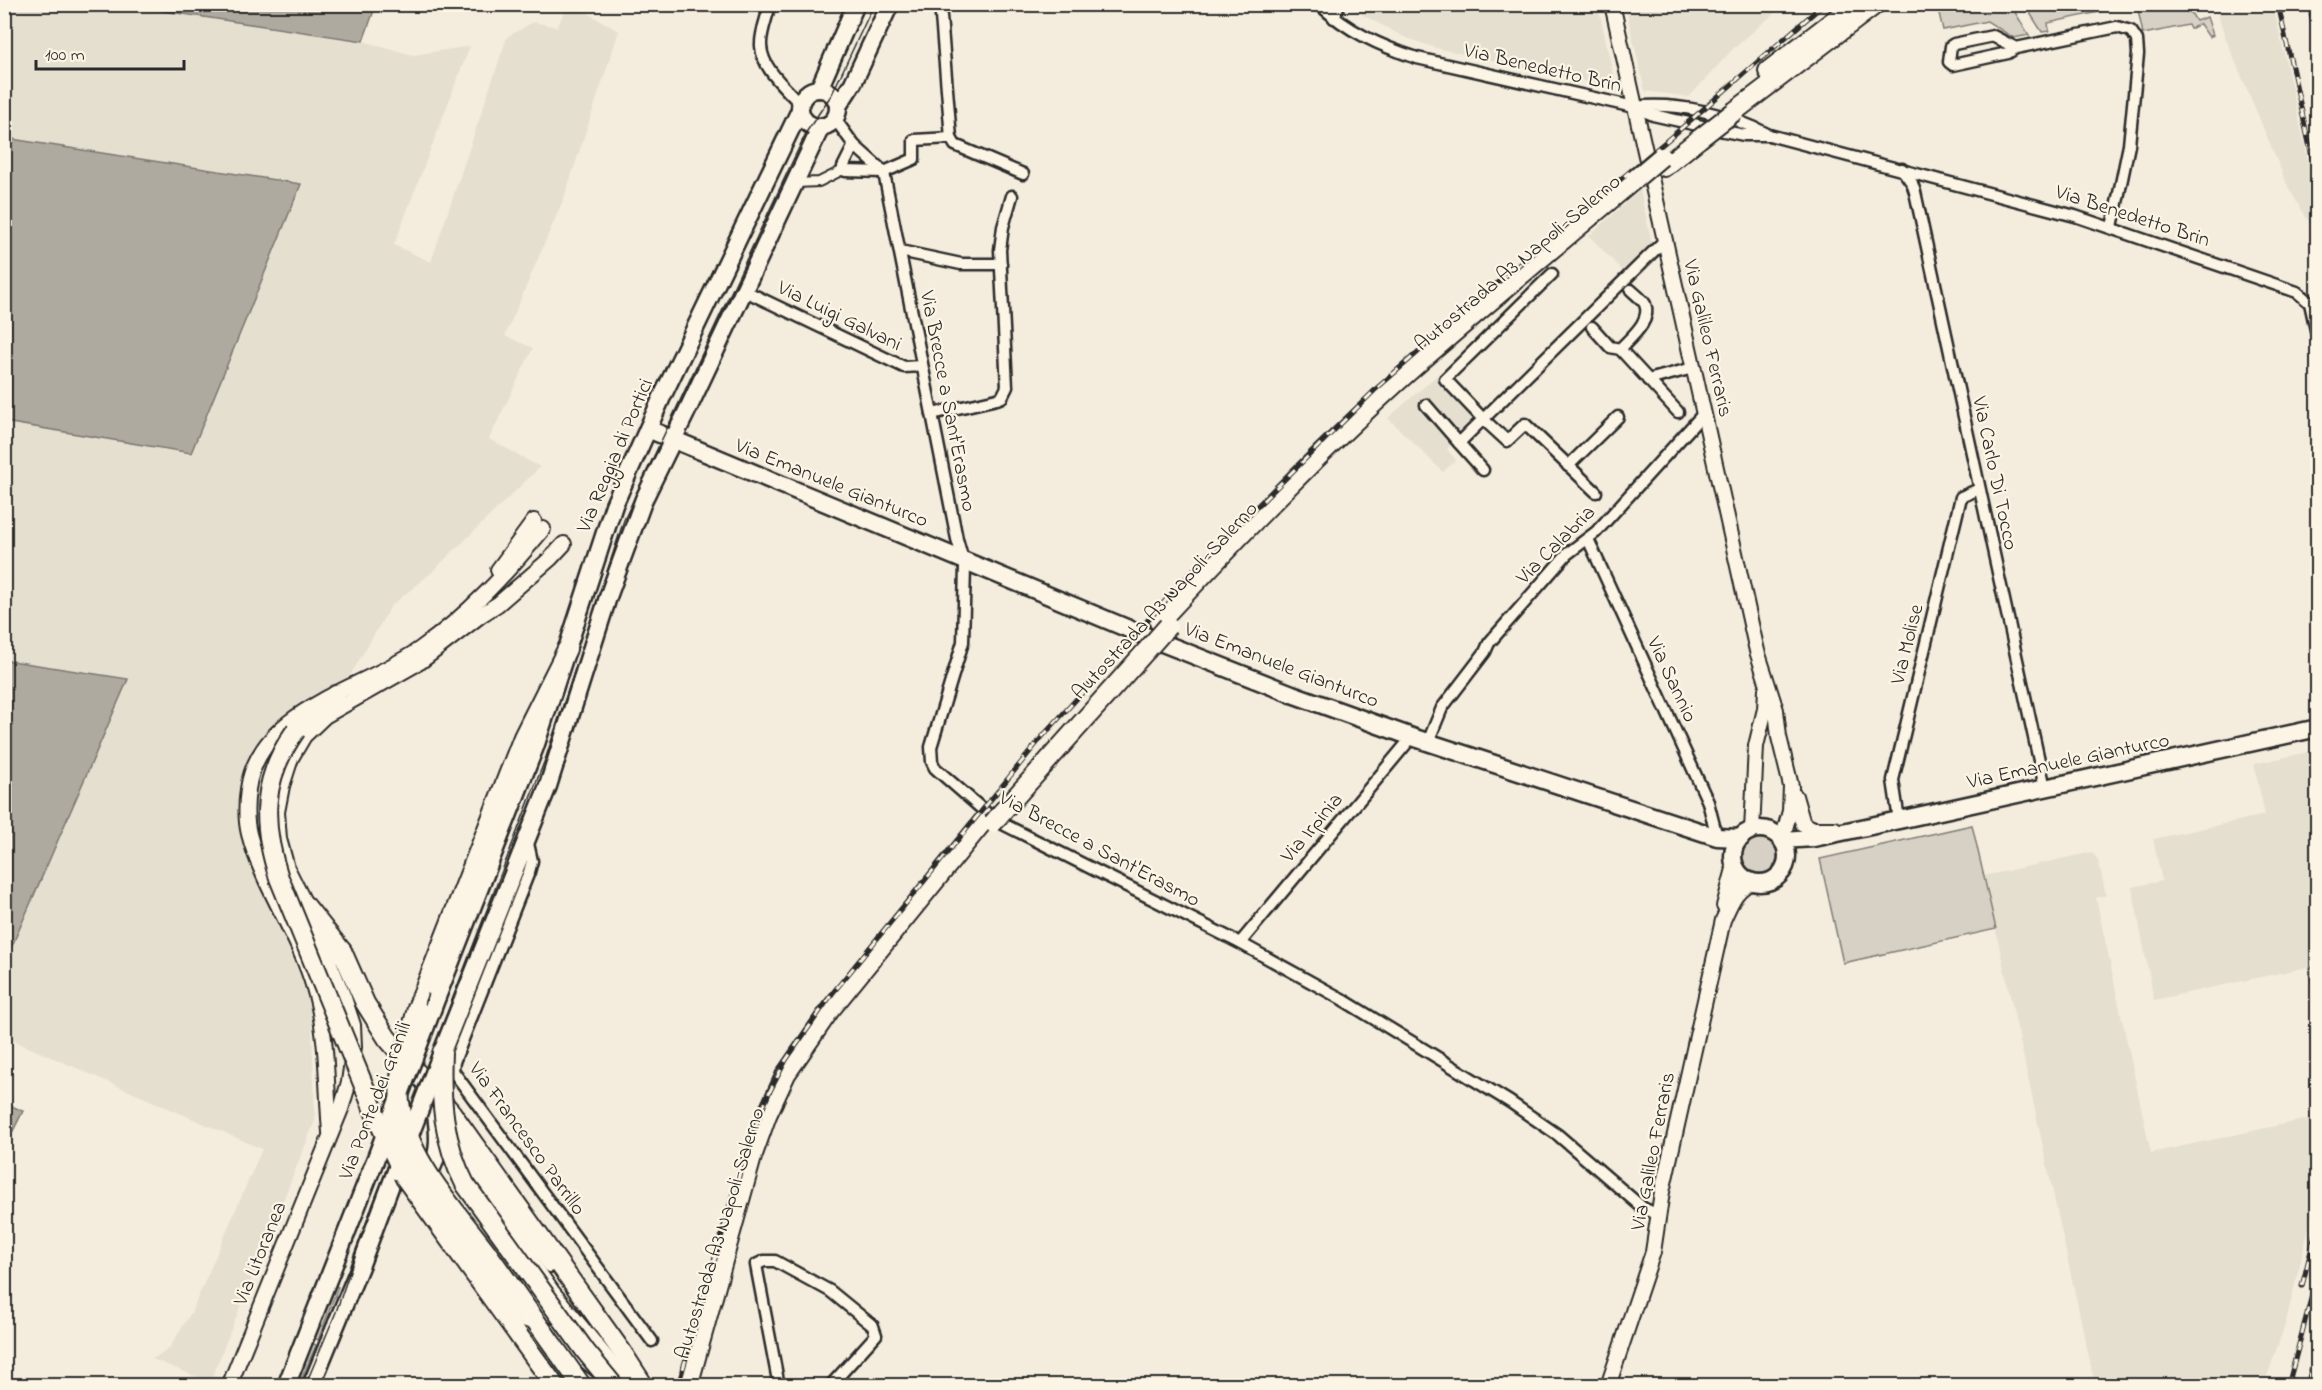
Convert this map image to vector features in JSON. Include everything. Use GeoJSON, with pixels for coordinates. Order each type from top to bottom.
{"type":"FeatureCollection","features":[{"type":"Feature","properties":{"kind":"highway","name":"Autostrada A3 Napoli-Salerno"},"geometry":{"type":"LineString","coordinates":[[687,1386],[700,1355],[760,1160],[794,1080],[837,1016],[994,815],[1240,536],[1348,429],[1423,360],[1855,4]]}},
{"type":"Feature","properties":{"kind":"highway","name":"Autostrada A3 Napoli-Salerno"},"geometry":{"type":"LineString","coordinates":[[1728,109],[1876,4]]}},
{"type":"Feature","properties":{"kind":"highway"},"geometry":{"type":"LineString","coordinates":[[567,649],[532,717],[417,1008],[399,1076],[402,1114],[411,1143],[437,1185],[582,1386]]}},
{"type":"Feature","properties":{"kind":"highway"},"geometry":{"type":"LineString","coordinates":[[336,695],[296,730],[280,756],[268,794],[266,815],[268,837],[279,878],[391,1150],[420,1200],[555,1386]]}},
{"type":"Feature","properties":{"kind":"highway"},"geometry":{"type":"LineString","coordinates":[[306,906],[387,1038],[451,1112],[644,1386]]}},
{"type":"Feature","properties":{"kind":"highway"},"geometry":{"type":"LineString","coordinates":[[442,1052],[441,1096],[447,1134],[454,1161],[465,1184],[586,1352],[615,1386]]}},
{"type":"Feature","properties":{"kind":"highway","name":"Autostrada A3 Napoli-Salerno"},"geometry":{"type":"LineString","coordinates":[[696,1386],[700,1355]]}},
{"type":"Feature","properties":{"kind":"main road"},"geometry":{"type":"LineString","coordinates":[[831,118],[811,126],[806,122],[800,107],[805,95],[819,89],[856,4]]}},
{"type":"Feature","properties":{"kind":"main road"},"geometry":{"type":"LineString","coordinates":[[311,1386],[384,1203],[404,1171],[442,1052],[558,757],[644,499],[794,183],[851,86],[890,4]]}},
{"type":"Feature","properties":{"kind":"main road","name":"Via Galileo Ferraris"},"geometry":{"type":"LineString","coordinates":[[1612,4],[1757,651],[1776,710],[1791,786],[1790,811],[1782,840]]}},
{"type":"Feature","properties":{"kind":"main road"},"geometry":{"type":"LineString","coordinates":[[819,89],[832,94],[831,118]]}},
{"type":"Feature","properties":{"kind":"main road","name":"Via Reggia di Portici"},"geometry":{"type":"LineString","coordinates":[[502,830],[545,718],[614,505],[800,107]]}},
{"type":"Feature","properties":{"kind":"main road","name":"Via Emanuele Gianturco"},"geometry":{"type":"LineString","coordinates":[[648,429],[1292,694],[1420,739],[1717,837],[1740,847]]}},
{"type":"Feature","properties":{"kind":"main road"},"geometry":{"type":"LineString","coordinates":[[306,906],[286,868],[279,839],[277,812],[291,758],[304,736],[325,716],[420,662],[477,610],[539,525],[519,558],[477,610]]}},
{"type":"Feature","properties":{"kind":"main road"},"geometry":{"type":"LineString","coordinates":[[330,1137],[324,1037],[314,987],[249,833],[246,809],[250,779],[262,749],[291,719],[401,662],[477,610],[528,571],[560,542],[532,575],[498,604],[477,610]]}},
{"type":"Feature","properties":{"kind":"main road"},"geometry":{"type":"LineString","coordinates":[[519,558],[528,562],[528,571]]}},
{"type":"Feature","properties":{"kind":"main road","name":"Via Galileo Ferraris"},"geometry":{"type":"LineString","coordinates":[[1608,1386],[1653,1252],[1662,1192],[1755,772],[1756,746],[1765,709],[1766,681]]}},
{"type":"Feature","properties":{"kind":"main road","name":"Via Emanuele Gianturco"},"geometry":{"type":"LineString","coordinates":[[1782,840],[1829,835],[2318,728]]}},
{"type":"Feature","properties":{"kind":"main road"},"geometry":{"type":"LineString","coordinates":[[1755,772],[1760,754],[1766,749],[1779,752],[1785,763]]}},
{"type":"Feature","properties":{"kind":"main road"},"geometry":{"type":"LineString","coordinates":[[1791,786],[1801,820],[1808,827],[1861,828]]}},
{"type":"Feature","properties":{"kind":"main road","name":"Via Ponte dei Granili"},"geometry":{"type":"LineString","coordinates":[[286,1386],[502,830]]}},
{"type":"Feature","properties":{"kind":"main road"},"geometry":{"type":"LineString","coordinates":[[1768,831],[1782,840],[1787,852],[1786,864],[1782,872],[1766,883],[1753,882],[1742,876],[1740,847],[1768,831]]}},
{"type":"Feature","properties":{"kind":"main road","name":"Via Emanuele Gianturco"},"geometry":{"type":"LineString","coordinates":[[1786,864],[1829,835]]}},
{"type":"Feature","properties":{"kind":"main road","name":"Via Galileo Ferraris"},"geometry":{"type":"LineString","coordinates":[[1723,920],[1739,890],[1753,882]]}},
{"type":"Feature","properties":{"kind":"main road","name":"Via Litoranea"},"geometry":{"type":"LineString","coordinates":[[229,1386],[330,1137],[349,1082],[354,1047],[353,1025],[344,998],[335,955]]}},
{"type":"Feature","properties":{"kind":"main road"},"geometry":{"type":"LineString","coordinates":[[306,968],[344,998]]}},
{"type":"Feature","properties":{"kind":"main road"},"geometry":{"type":"LineString","coordinates":[[384,1203],[395,1194],[416,1188],[434,1167],[438,1152],[436,1114],[431,1090]]}},
{"type":"Feature","properties":{"kind":"street"},"geometry":{"type":"LineString","coordinates":[[770,4],[761,39],[762,54],[778,80],[800,107]]}},
{"type":"Feature","properties":{"kind":"street"},"geometry":{"type":"LineString","coordinates":[[940,4],[951,138],[955,145],[1023,174]]}},
{"type":"Feature","properties":{"kind":"street","name":"Via Benedetto Brin"},"geometry":{"type":"LineString","coordinates":[[1319,4],[1334,18],[1369,40],[1417,58],[1634,107],[1657,104],[1747,123],[1769,135],[2112,227],[2297,292],[2310,303],[2318,339]]}},
{"type":"Feature","properties":{"kind":"street"},"geometry":{"type":"LineString","coordinates":[[1334,18],[1339,4]]}},
{"type":"Feature","properties":{"kind":"street"},"geometry":{"type":"LineString","coordinates":[[2016,48],[1993,36],[1954,44],[1951,46],[1948,62],[1953,65],[2008,53],[2016,48],[2118,27],[2128,29],[2134,35],[2138,54],[2129,145],[2112,227]]}},
{"type":"Feature","properties":{"kind":"street"},"geometry":{"type":"LineString","coordinates":[[831,118],[854,145],[884,172]]}},
{"type":"Feature","properties":{"kind":"street"},"geometry":{"type":"LineString","coordinates":[[794,183],[819,182],[843,170],[884,172],[914,159],[914,140],[951,138]]}},
{"type":"Feature","properties":{"kind":"street"},"geometry":{"type":"LineString","coordinates":[[843,170],[854,145]]}},
{"type":"Feature","properties":{"kind":"street","name":"Via Carlo Di Tocco"},"geometry":{"type":"LineString","coordinates":[[1902,169],[1915,192],[2045,788]]}},
{"type":"Feature","properties":{"kind":"street","name":"Via Brecce a Sant'Erasmo"},"geometry":{"type":"LineString","coordinates":[[884,172],[965,567],[963,642],[931,747],[932,762],[935,768],[972,801],[1003,824],[1240,943],[1340,998],[1510,1102],[1558,1135],[1642,1208],[1659,1215]]}},
{"type":"Feature","properties":{"kind":"street"},"geometry":{"type":"LineString","coordinates":[[932,414],[997,399],[1005,393],[1007,387],[1000,264],[1001,240],[1012,196]]}},
{"type":"Feature","properties":{"kind":"street"},"geometry":{"type":"LineString","coordinates":[[1459,443],[1665,240]]}},
{"type":"Feature","properties":{"kind":"street"},"geometry":{"type":"LineString","coordinates":[[900,251],[961,264],[1000,264]]}},
{"type":"Feature","properties":{"kind":"street"},"geometry":{"type":"LineString","coordinates":[[1552,274],[1445,379],[1507,441],[1525,424],[1596,492]]}},
{"type":"Feature","properties":{"kind":"street","name":"Via Luigi Galvani"},"geometry":{"type":"LineString","coordinates":[[743,290],[904,367],[922,366]]}},
{"type":"Feature","properties":{"kind":"street"},"geometry":{"type":"LineString","coordinates":[[1620,349],[1642,324],[1647,313],[1644,302],[1631,290]]}},
{"type":"Feature","properties":{"kind":"street"},"geometry":{"type":"LineString","coordinates":[[1592,327],[1610,347],[1620,349],[1678,411]]}},
{"type":"Feature","properties":{"kind":"street"},"geometry":{"type":"LineString","coordinates":[[1648,380],[1693,368]]}},
{"type":"Feature","properties":{"kind":"street"},"geometry":{"type":"LineString","coordinates":[[1426,405],[1483,470]]}},
{"type":"Feature","properties":{"kind":"street","name":"Via Calabria"},"geometry":{"type":"LineString","coordinates":[[1420,739],[1485,652],[1489,643],[1566,554],[1587,539],[1704,413]]}},
{"type":"Feature","properties":{"kind":"street"},"geometry":{"type":"LineString","coordinates":[[1568,466],[1618,417]]}},
{"type":"Feature","properties":{"kind":"street","name":"Via Molise"},"geometry":{"type":"LineString","coordinates":[[1899,820],[1893,780],[1961,497],[1979,489]]}},
{"type":"Feature","properties":{"kind":"street","name":"Via Sannio"},"geometry":{"type":"LineString","coordinates":[[1587,539],[1708,802],[1717,837]]}},
{"type":"Feature","properties":{"kind":"street","name":"Via Irpinia"},"geometry":{"type":"LineString","coordinates":[[1240,943],[1420,739]]}},
{"type":"Feature","properties":{"kind":"street","name":"Via Francesco Parrillo"},"geometry":{"type":"LineString","coordinates":[[526,839],[532,861],[529,872],[454,1062],[453,1071],[652,1341]]}},
{"type":"Feature","properties":{"kind":"street"},"geometry":{"type":"LineString","coordinates":[[404,1171],[392,1083],[401,1044],[410,1019],[417,1008]]}},
{"type":"Feature","properties":{"kind":"street"},"geometry":{"type":"LineString","coordinates":[[451,1112],[460,1140],[480,1172],[618,1357],[637,1386]]}},
{"type":"Feature","properties":{"kind":"street"},"geometry":{"type":"LineString","coordinates":[[447,1134],[476,1184],[553,1291],[612,1364],[637,1386]]}},
{"type":"Feature","properties":{"kind":"street"},"geometry":{"type":"LineString","coordinates":[[391,1150],[404,1171],[543,1343],[593,1386]]}},
{"type":"Feature","properties":{"kind":"street"},"geometry":{"type":"LineString","coordinates":[[416,1188],[434,1198],[483,1260],[534,1299],[579,1342],[615,1386]]}},
{"type":"Feature","properties":{"kind":"street"},"geometry":{"type":"LineString","coordinates":[[779,1386],[756,1265],[764,1261],[776,1261],[830,1291],[873,1326],[876,1335],[830,1386]]}},
{"type":"Feature","properties":{"kind":"shaded area"},"geometry":{"type":"Polygon","coordinates":[[[1625,4],[1784,5],[1733,49],[1689,97],[1645,91],[1625,4]]]}},
{"type":"Feature","properties":{"kind":"shaded area"},"geometry":{"type":"Polygon","coordinates":[[[2031,4],[2037,7],[2105,5],[2113,9],[2048,23],[2049,31],[2042,32],[2030,13],[2031,4]]]}},
{"type":"Feature","properties":{"kind":"shaded area"},"geometry":{"type":"Polygon","coordinates":[[[5,5],[124,5],[363,41],[413,55],[470,46],[394,245],[431,262],[507,37],[533,22],[557,27],[568,5],[573,5],[619,31],[564,198],[505,336],[533,348],[489,439],[540,467],[431,573],[391,606],[348,679],[293,711],[257,747],[238,799],[247,847],[311,998],[315,1121],[210,1382],[152,1359],[169,1349],[192,1311],[262,1149],[5,1037],[5,962],[128,679],[5,660],[4,422],[191,453],[301,184],[5,138],[5,5]]]}},
{"type":"Feature","properties":{"kind":"shaded area"},"geometry":{"type":"Polygon","coordinates":[[[124,5],[376,5],[363,41],[124,5]]]}},
{"type":"Feature","properties":{"kind":"shaded area"},"geometry":{"type":"Polygon","coordinates":[[[1351,5],[1598,5],[1616,88],[1436,48],[1404,37],[1350,8],[1351,5]]]}},
{"type":"Feature","properties":{"kind":"shaded area"},"geometry":{"type":"Polygon","coordinates":[[[1937,5],[1995,5],[2013,9],[2029,35],[2014,38],[1987,21],[1943,30],[1937,5]]]}},
{"type":"Feature","properties":{"kind":"shaded area"},"geometry":{"type":"Polygon","coordinates":[[[2137,5],[2187,6],[2196,21],[2207,17],[2213,35],[2209,37],[2200,24],[2190,29],[2188,25],[2143,34],[2137,5]]]}},
{"type":"Feature","properties":{"kind":"shaded area"},"geometry":{"type":"Polygon","coordinates":[[[2221,5],[2273,5],[2317,199],[2317,243],[2309,222],[2289,189],[2228,44],[2216,10],[2222,7],[2221,5]]]}},
{"type":"Feature","properties":{"kind":"shaded area"},"geometry":{"type":"Polygon","coordinates":[[[5,138],[301,184],[191,453],[5,422],[5,138]]]}},
{"type":"Feature","properties":{"kind":"shaded area"},"geometry":{"type":"Polygon","coordinates":[[[1640,190],[1652,244],[1624,272],[1589,236],[1640,190]]]}},
{"type":"Feature","properties":{"kind":"shaded area"},"geometry":{"type":"Polygon","coordinates":[[[1442,371],[1482,412],[1479,418],[1447,449],[1456,460],[1443,472],[1388,418],[1442,371]]]}},
{"type":"Feature","properties":{"kind":"shaded area"},"geometry":{"type":"Polygon","coordinates":[[[4,660],[128,679],[5,962],[4,660]]]}},
{"type":"Feature","properties":{"kind":"shaded area"},"geometry":{"type":"Polygon","coordinates":[[[2317,750],[2317,1011],[2308,967],[2154,1000],[2132,887],[2162,881],[2153,839],[2265,815],[2254,764],[2317,750]]]}},
{"type":"Feature","properties":{"kind":"shaded area"},"geometry":{"type":"Polygon","coordinates":[[[1972,825],[1996,929],[1843,963],[1820,859],[1972,825]]]}},
{"type":"Feature","properties":{"kind":"shaded area"},"geometry":{"type":"Polygon","coordinates":[[[1760,839],[1772,844],[1777,856],[1772,868],[1760,873],[1748,868],[1743,856],[1748,844],[1760,839]]]}},
{"type":"Feature","properties":{"kind":"shaded area"},"geometry":{"type":"Polygon","coordinates":[[[2092,852],[2098,860],[2106,895],[2096,898],[2151,1153],[2317,1117],[2317,1194],[2286,1322],[2264,1385],[2095,1385],[1984,876],[2092,852]]]}},
{"type":"Feature","properties":{"kind":"shaded area"},"geometry":{"type":"Polygon","coordinates":[[[2318,966],[2317,1006],[2309,968],[2318,966]]]}},
{"type":"Feature","properties":{"kind":"shaded area"},"geometry":{"type":"Polygon","coordinates":[[[5,1103],[23,1111],[13,1131],[5,1127],[5,1103]]]}},
{"type":"Feature","properties":{"kind":"shaded area"},"geometry":{"type":"Polygon","coordinates":[[[335,1286],[338,1287],[318,1340],[314,1338],[335,1286]]]}},
{"type":"Feature","properties":{"kind":"shaded area"},"geometry":{"type":"Polygon","coordinates":[[[308,1342],[316,1345],[299,1385],[291,1386],[308,1342]]]}},
{"type":"Feature","properties":{"kind":"tram line"},"geometry":{"type":"LineString","coordinates":[[305,1386],[336,1312],[369,1215],[546,757],[624,520],[807,131],[832,94],[874,4]]}},
{"type":"Feature","properties":{"kind":"railway"},"geometry":{"type":"LineString","coordinates":[[678,1386],[748,1145],[769,1093],[786,1060],[832,994],[1042,737],[1196,567],[1376,389],[1824,4]]}},
{"type":"Feature","properties":{"kind":"railway"},"geometry":{"type":"LineString","coordinates":[[2278,4],[2318,184]]}},
{"type":"Feature","properties":{"kind":"railway"},"geometry":{"type":"LineString","coordinates":[[2309,4],[2318,44]]}},
{"type":"Feature","properties":{"kind":"railway"},"geometry":{"type":"LineString","coordinates":[[2302,1286],[2318,1223]]}},
{"type":"Feature","properties":{"kind":"railway"},"geometry":{"type":"LineString","coordinates":[[2288,1386],[2318,1272]]}},
{"type":"Feature","properties":{"kind":"railway"},"geometry":{"type":"LineString","coordinates":[[2307,1386],[2318,1344]]}}]}
